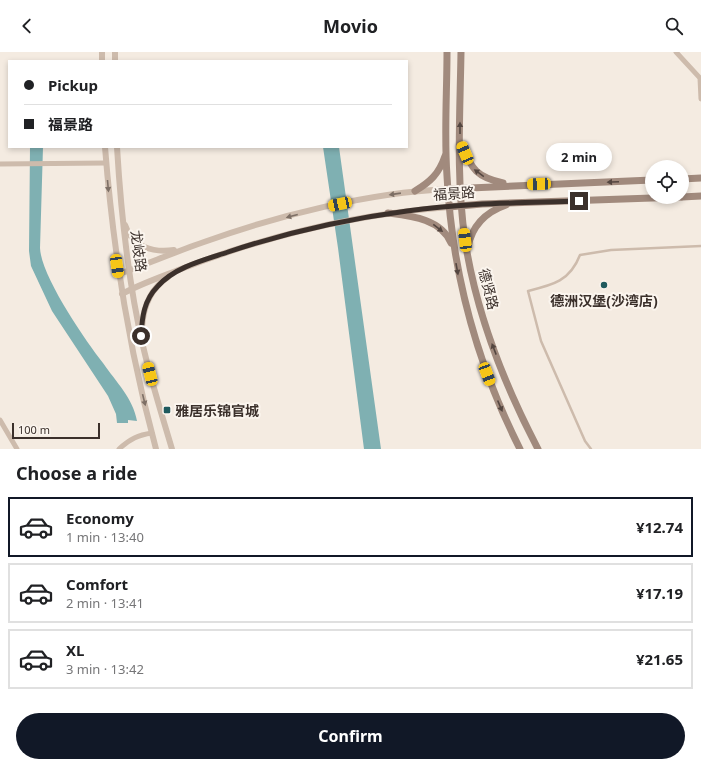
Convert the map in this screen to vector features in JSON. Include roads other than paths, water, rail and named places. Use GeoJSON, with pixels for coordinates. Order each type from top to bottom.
{"type":"FeatureCollection","features":[{"type":"Feature","properties":{"kind":"main road","name":"德贤路"},"geometry":{"type":"LineString","coordinates":[[447,52],[447,189],[453,249],[463,299],[474,338],[498,402],[520,449]]}},
{"type":"Feature","properties":{"kind":"main road","name":"德贤路"},"geometry":{"type":"LineString","coordinates":[[461,52],[461,188],[467,251],[477,296],[488,333],[512,396],[538,449]]}},
{"type":"Feature","properties":{"kind":"main road"},"geometry":{"type":"LineString","coordinates":[[460,142],[470,165],[479,174],[491,180],[513,185]]}},
{"type":"Feature","properties":{"kind":"main road"},"geometry":{"type":"LineString","coordinates":[[414,191],[434,178],[442,164],[447,150]]}},
{"type":"Feature","properties":{"kind":"main road"},"geometry":{"type":"LineString","coordinates":[[689,179],[701,178]]}},
{"type":"Feature","properties":{"kind":"main road","name":"福景路"},"geometry":{"type":"LineString","coordinates":[[447,189],[645,180]]}},
{"type":"Feature","properties":{"kind":"main road","name":"福景路"},"geometry":{"type":"LineString","coordinates":[[689,197],[701,196]]}},
{"type":"Feature","properties":{"kind":"main road","name":"福景路"},"geometry":{"type":"LineString","coordinates":[[449,207],[645,198]]}},
{"type":"Feature","properties":{"kind":"main road"},"geometry":{"type":"LineString","coordinates":[[467,251],[470,236],[480,222],[492,211],[513,203]]}},
{"type":"Feature","properties":{"kind":"main road"},"geometry":{"type":"LineString","coordinates":[[388,214],[416,217],[429,222],[437,227],[449,239],[453,249]]}},
{"type":"Feature","properties":{"kind":"street"},"geometry":{"type":"LineString","coordinates":[[676,52],[700,78],[701,99]]}},
{"type":"Feature","properties":{"kind":"street","name":"龙岐路"},"geometry":{"type":"LineString","coordinates":[[105,148],[118,274],[134,355],[156,449]]}},
{"type":"Feature","properties":{"kind":"street","name":"龙岐路"},"geometry":{"type":"LineString","coordinates":[[117,148],[122,213],[132,288],[150,374],[172,449]]}},
{"type":"Feature","properties":{"kind":"street"},"geometry":{"type":"LineString","coordinates":[[0,164],[106,163]]}},
{"type":"Feature","properties":{"kind":"street","name":"福景路"},"geometry":{"type":"LineString","coordinates":[[118,274],[236,232],[330,206],[414,191],[447,189]]}},
{"type":"Feature","properties":{"kind":"street","name":"福景路"},"geometry":{"type":"LineString","coordinates":[[122,294],[132,288],[242,247],[332,224],[388,214],[449,207]]}},
{"type":"Feature","properties":{"kind":"street"},"geometry":{"type":"LineString","coordinates":[[122,213],[126,228],[133,238],[144,247],[160,252],[191,247]]}},
{"type":"Feature","properties":{"kind":"street"},"geometry":{"type":"LineString","coordinates":[[141,336],[142,317],[147,302],[158,286],[177,271]]}},
{"type":"Feature","properties":{"kind":"street"},"geometry":{"type":"LineString","coordinates":[[0,420],[17,449]]}},
{"type":"Feature","properties":{"kind":"street"},"geometry":{"type":"LineString","coordinates":[[119,449],[131,438],[138,435],[152,433]]}},
{"type":"Feature","properties":{"kind":"lane"},"geometry":{"type":"LineString","coordinates":[[591,449],[585,441],[541,341],[528,291],[552,285],[565,277],[576,266],[580,255],[611,250],[701,246]]}},
{"type":"Feature","properties":{"kind":"water"},"geometry":{"type":"Polygon","coordinates":[[[30,148],[43,148],[40,248],[42,260],[56,291],[75,324],[128,398],[137,421],[128,420],[128,423],[117,423],[116,414],[108,396],[52,311],[31,266],[29,251],[30,148]]]}},
{"type":"Feature","properties":{"kind":"water"},"geometry":{"type":"Polygon","coordinates":[[[323,148],[339,148],[381,449],[364,449],[338,248],[323,148]]]}},
{"type":"Feature","properties":{"kind":"place","name":"德洲汉堡(沙湾店)"},"geometry":{"type":"Point","coordinates":[604,285]}},
{"type":"Feature","properties":{"kind":"place","name":"雅居乐锦官城"},"geometry":{"type":"Point","coordinates":[167,410]}}]}
